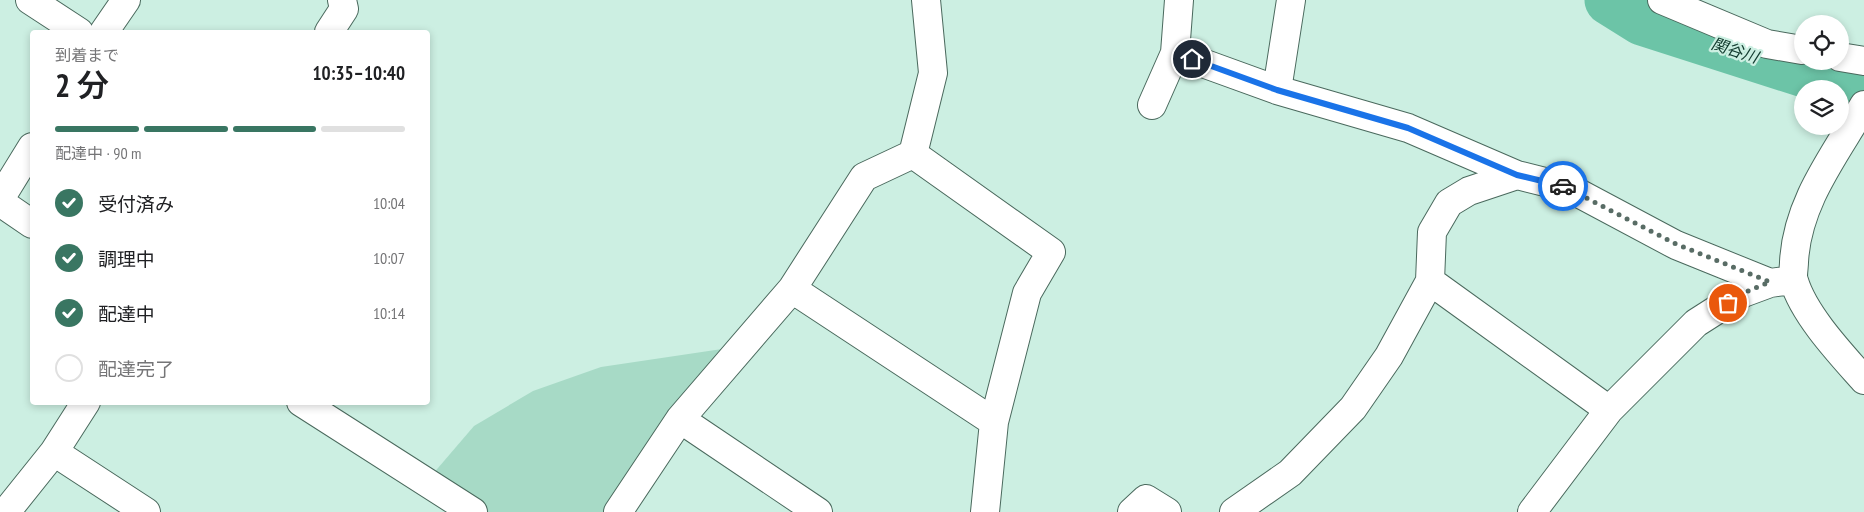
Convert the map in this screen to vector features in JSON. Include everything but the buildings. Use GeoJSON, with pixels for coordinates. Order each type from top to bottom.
{"type":"FeatureCollection","features":[{"type":"Feature","properties":{"kind":"street"},"geometry":{"type":"LineString","coordinates":[[30,0],[76,30]]}},
{"type":"Feature","properties":{"kind":"street"},"geometry":{"type":"LineString","coordinates":[[105,30],[126,0]]}},
{"type":"Feature","properties":{"kind":"street"},"geometry":{"type":"LineString","coordinates":[[330,30],[344,9],[342,0]]}},
{"type":"Feature","properties":{"kind":"street"},"geometry":{"type":"LineString","coordinates":[[913,154],[933,73],[926,0]]}},
{"type":"Feature","properties":{"kind":"street"},"geometry":{"type":"LineString","coordinates":[[1152,105],[1175,53],[1179,0]]}},
{"type":"Feature","properties":{"kind":"street"},"geometry":{"type":"LineString","coordinates":[[1277,90],[1291,0]]}},
{"type":"Feature","properties":{"kind":"street"},"geometry":{"type":"LineString","coordinates":[[1662,0],[1767,44],[1794,49]]}},
{"type":"Feature","properties":{"kind":"street"},"geometry":{"type":"LineString","coordinates":[[1175,53],[1277,90],[1408,128],[1517,175],[1569,188],[1676,244],[1782,281],[1808,309],[1864,380]]}},
{"type":"Feature","properties":{"kind":"street"},"geometry":{"type":"LineString","coordinates":[[1849,58],[1864,61]]}},
{"type":"Feature","properties":{"kind":"street"},"geometry":{"type":"LineString","coordinates":[[1782,281],[1809,197],[1864,105]]}},
{"type":"Feature","properties":{"kind":"street"},"geometry":{"type":"LineString","coordinates":[[30,150],[0,200],[30,222]]}},
{"type":"Feature","properties":{"kind":"street"},"geometry":{"type":"LineString","coordinates":[[618,512],[680,419],[792,289],[864,177],[913,154]]}},
{"type":"Feature","properties":{"kind":"street"},"geometry":{"type":"LineString","coordinates":[[913,154],[1051,252],[1027,293],[994,422],[985,512]]}},
{"type":"Feature","properties":{"kind":"street"},"geometry":{"type":"LineString","coordinates":[[1234,512],[1290,473],[1353,408],[1389,356],[1430,280],[1432,232],[1449,203],[1470,191],[1517,175]]}},
{"type":"Feature","properties":{"kind":"street"},"geometry":{"type":"LineString","coordinates":[[1430,280],[1609,410]]}},
{"type":"Feature","properties":{"kind":"street"},"geometry":{"type":"LineString","coordinates":[[1532,512],[1609,410],[1696,323],[1743,293],[1782,281]]}},
{"type":"Feature","properties":{"kind":"street"},"geometry":{"type":"LineString","coordinates":[[792,289],[994,422]]}},
{"type":"Feature","properties":{"kind":"street"},"geometry":{"type":"LineString","coordinates":[[6,512],[54,452],[84,405]]}},
{"type":"Feature","properties":{"kind":"street"},"geometry":{"type":"LineString","coordinates":[[306,405],[473,512]]}},
{"type":"Feature","properties":{"kind":"street"},"geometry":{"type":"LineString","coordinates":[[680,419],[818,512]]}},
{"type":"Feature","properties":{"kind":"street"},"geometry":{"type":"LineString","coordinates":[[54,452],[146,512]]}},
{"type":"Feature","properties":{"kind":"street"},"geometry":{"type":"LineString","coordinates":[[1132,512],[1146,499],[1167,512]]}},
{"type":"Feature","properties":{"kind":"green space"},"geometry":{"type":"Polygon","coordinates":[[[722,349],[607,512],[487,512],[432,475],[474,426],[533,391],[601,367],[722,349]]]}},
{"type":"Feature","properties":{"kind":"waterway","name":"関谷川"},"geometry":{"type":"LineString","coordinates":[[1610,0],[1642,20],[1864,91]]}},
{"type":"Feature","properties":{"kind":"way so far"},"geometry":{"type":"LineString","coordinates":[[1563,186],[1676,244],[1770,282],[1743,293],[1728,303]]}},
{"type":"Feature","properties":{"kind":"route"},"geometry":{"type":"LineString","coordinates":[[1192,59],[1277,90],[1408,128],[1517,175],[1563,186]]}}]}
